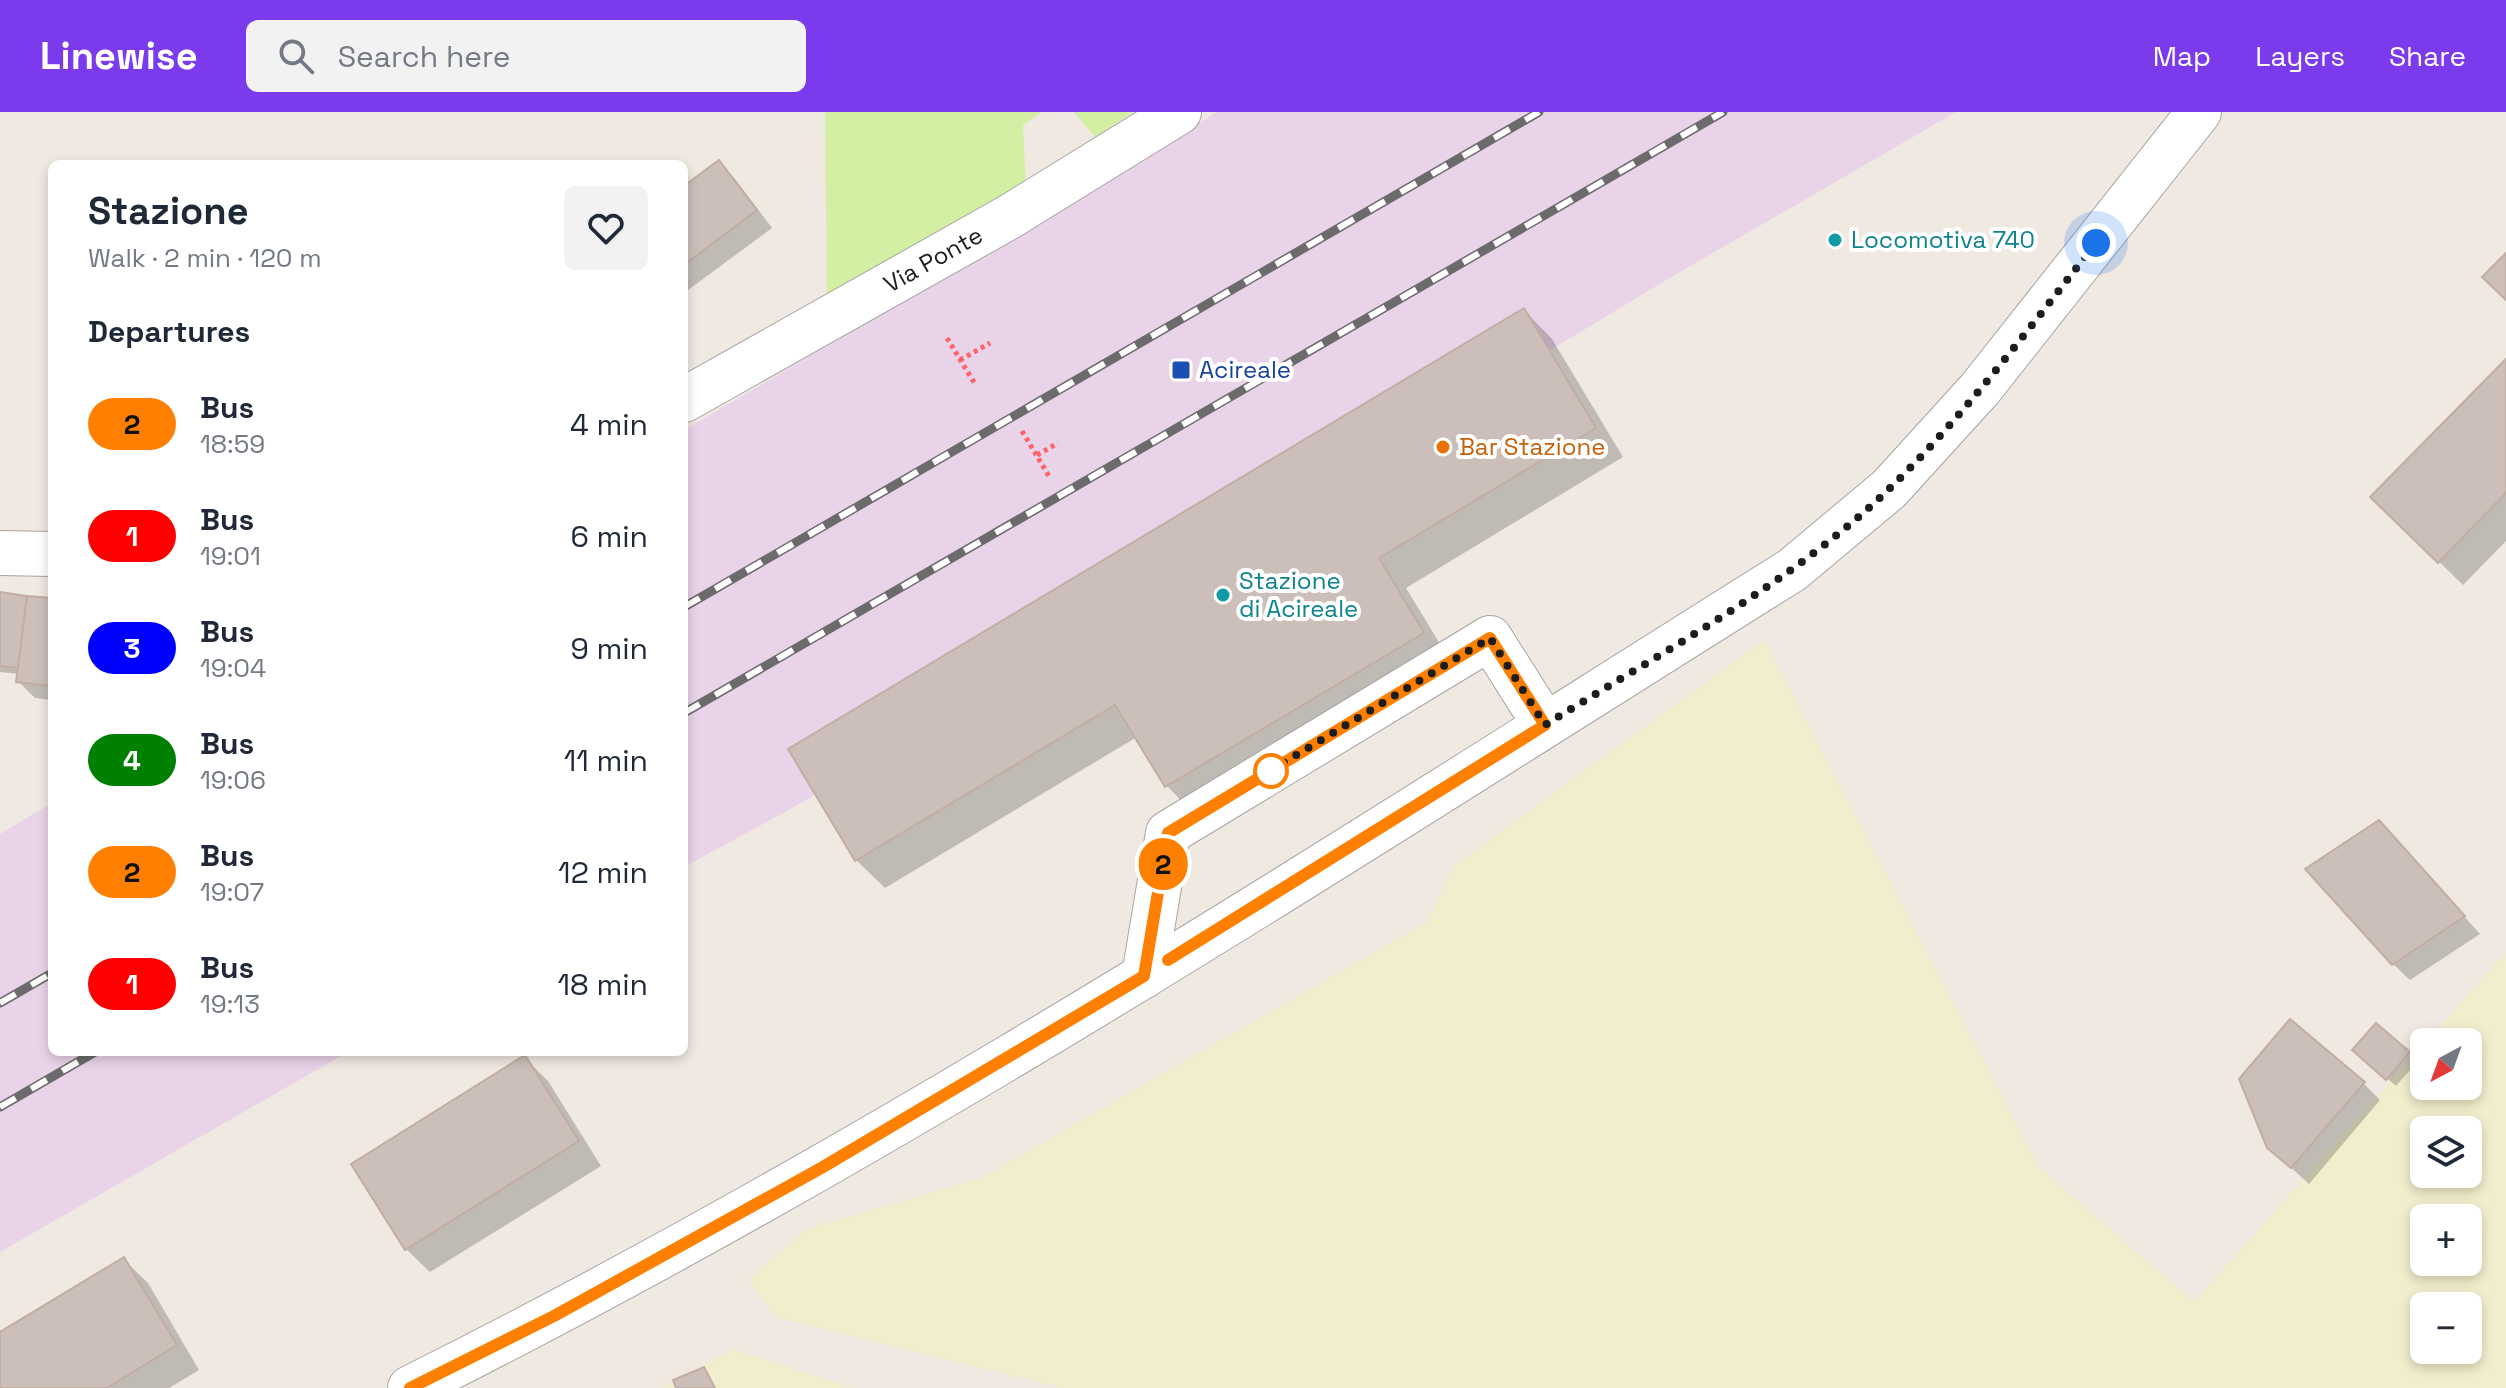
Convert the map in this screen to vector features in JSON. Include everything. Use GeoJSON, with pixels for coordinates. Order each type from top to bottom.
{"type":"FeatureCollection","features":[{"type":"Feature","properties":{"kind":"street","name":"Via Ponte"},"geometry":{"type":"LineString","coordinates":[[688,398],[1009,217],[1179,112]]}},
{"type":"Feature","properties":{"kind":"street"},"geometry":{"type":"LineString","coordinates":[[410,1388],[554,1316],[823,1167],[1144,976],[1792,570],[1889,489],[1980,389],[2199,112]]}},
{"type":"Feature","properties":{"kind":"street"},"geometry":{"type":"LineString","coordinates":[[0,553],[48,554]]}},
{"type":"Feature","properties":{"kind":"street"},"geometry":{"type":"LineString","coordinates":[[1144,976],[1168,833],[1490,638],[1545,725]]}},
{"type":"Feature","properties":{"kind":"path"},"geometry":{"type":"LineString","coordinates":[[947,338],[975,384]]}},
{"type":"Feature","properties":{"kind":"path"},"geometry":{"type":"LineString","coordinates":[[959,360],[990,343]]}},
{"type":"Feature","properties":{"kind":"path"},"geometry":{"type":"LineString","coordinates":[[1022,431],[1050,478]]}},
{"type":"Feature","properties":{"kind":"path"},"geometry":{"type":"LineString","coordinates":[[1037,455],[1058,443]]}},
{"type":"Feature","properties":{"kind":"shaded area"},"geometry":{"type":"Polygon","coordinates":[[[1217,112],[1956,112],[1668,279],[796,806],[688,865],[688,428],[1029,228],[1217,112]]]}},
{"type":"Feature","properties":{"kind":"shaded area"},"geometry":{"type":"Polygon","coordinates":[[[1764,640],[2039,1167],[2194,1302],[2410,1060],[2410,1100],[2482,1100],[2482,1028],[2438,1028],[2506,952],[2506,1388],[1064,1388],[775,1317],[749,1279],[807,1229],[981,1178],[1427,922],[1455,865],[1764,640]]]}},
{"type":"Feature","properties":{"kind":"shaded area"},"geometry":{"type":"Polygon","coordinates":[[[48,805],[48,1056],[341,1056],[0,1252],[0,834],[48,805]]]}},
{"type":"Feature","properties":{"kind":"shaded area"},"geometry":{"type":"Polygon","coordinates":[[[734,1349],[852,1388],[660,1388],[734,1349]]]}},
{"type":"Feature","properties":{"kind":"green space"},"geometry":{"type":"Polygon","coordinates":[[[825,112],[1042,112],[1023,125],[1026,189],[827,308],[825,112]]]}},
{"type":"Feature","properties":{"kind":"green space"},"geometry":{"type":"Polygon","coordinates":[[[1074,112],[1133,112],[1095,137],[1074,112]]]}},
{"type":"Feature","properties":{"kind":"building"},"geometry":{"type":"Polygon","coordinates":[[[719,160],[757,210],[688,262],[688,183],[719,160]]]}},
{"type":"Feature","properties":{"kind":"building"},"geometry":{"type":"Polygon","coordinates":[[[2506,253],[2506,300],[2482,277],[2506,253]]]}},
{"type":"Feature","properties":{"kind":"building","name":"Stazione di Acireale"},"geometry":{"type":"Polygon","coordinates":[[[1524,308],[1596,428],[1379,558],[1424,633],[1165,787],[1115,705],[855,861],[788,749],[1524,308]]]}},
{"type":"Feature","properties":{"kind":"building"},"geometry":{"type":"Polygon","coordinates":[[[2506,359],[2506,493],[2438,563],[2370,497],[2506,359]]]}},
{"type":"Feature","properties":{"kind":"building"},"geometry":{"type":"Polygon","coordinates":[[[0,592],[27,596],[18,668],[0,666],[0,592]]]}},
{"type":"Feature","properties":{"kind":"building"},"geometry":{"type":"Polygon","coordinates":[[[27,596],[48,598],[48,686],[16,682],[27,596]]]}},
{"type":"Feature","properties":{"kind":"building"},"geometry":{"type":"Polygon","coordinates":[[[2379,820],[2465,916],[2392,965],[2305,869],[2379,820]]]}},
{"type":"Feature","properties":{"kind":"building"},"geometry":{"type":"Polygon","coordinates":[[[2290,1019],[2365,1082],[2291,1168],[2267,1148],[2239,1079],[2290,1019]]]}},
{"type":"Feature","properties":{"kind":"building"},"geometry":{"type":"Polygon","coordinates":[[[2376,1023],[2410,1052],[2386,1080],[2352,1050],[2376,1023]]]}},
{"type":"Feature","properties":{"kind":"building"},"geometry":{"type":"Polygon","coordinates":[[[523,1056],[579,1141],[405,1250],[351,1164],[523,1056]]]}},
{"type":"Feature","properties":{"kind":"building"},"geometry":{"type":"Polygon","coordinates":[[[124,1257],[177,1345],[107,1388],[0,1388],[0,1332],[124,1257]]]}},
{"type":"Feature","properties":{"kind":"building"},"geometry":{"type":"Polygon","coordinates":[[[704,1367],[715,1388],[676,1388],[673,1380],[704,1367]]]}},
{"type":"Feature","properties":{"kind":"railway"},"geometry":{"type":"LineString","coordinates":[[688,605],[1539,112]]}},
{"type":"Feature","properties":{"kind":"railway"},"geometry":{"type":"LineString","coordinates":[[688,711],[1723,112]]}},
{"type":"Feature","properties":{"kind":"railway"},"geometry":{"type":"LineString","coordinates":[[0,1003],[48,975]]}},
{"type":"Feature","properties":{"kind":"railway"},"geometry":{"type":"LineString","coordinates":[[0,1107],[88,1056]]}},
{"type":"Feature","properties":{"kind":"bus line","name":"2"},"geometry":{"type":"LineString","coordinates":[[410,1388],[554,1316],[823,1167],[1144,976],[1168,833],[1490,638],[1545,725],[1168,960]]}},
{"type":"Feature","properties":{"kind":"place","name":"Locomotiva 740"},"geometry":{"type":"Point","coordinates":[1835,240]}},
{"type":"Feature","properties":{"kind":"place","name":"Acireale"},"geometry":{"type":"Point","coordinates":[1181,370]}},
{"type":"Feature","properties":{"kind":"place","name":"Bar Stazione"},"geometry":{"type":"Point","coordinates":[1443,447]}},
{"type":"Feature","properties":{"kind":"place","name":"Stazione di Acireale"},"geometry":{"type":"Point","coordinates":[1223,595]}},
{"type":"Feature","properties":{"kind":"route"},"geometry":{"type":"LineString","coordinates":[[1271,771],[1265,774],[1490,638],[1545,725],[1792,570],[1889,489],[1980,389],[2096,243]]}}]}
